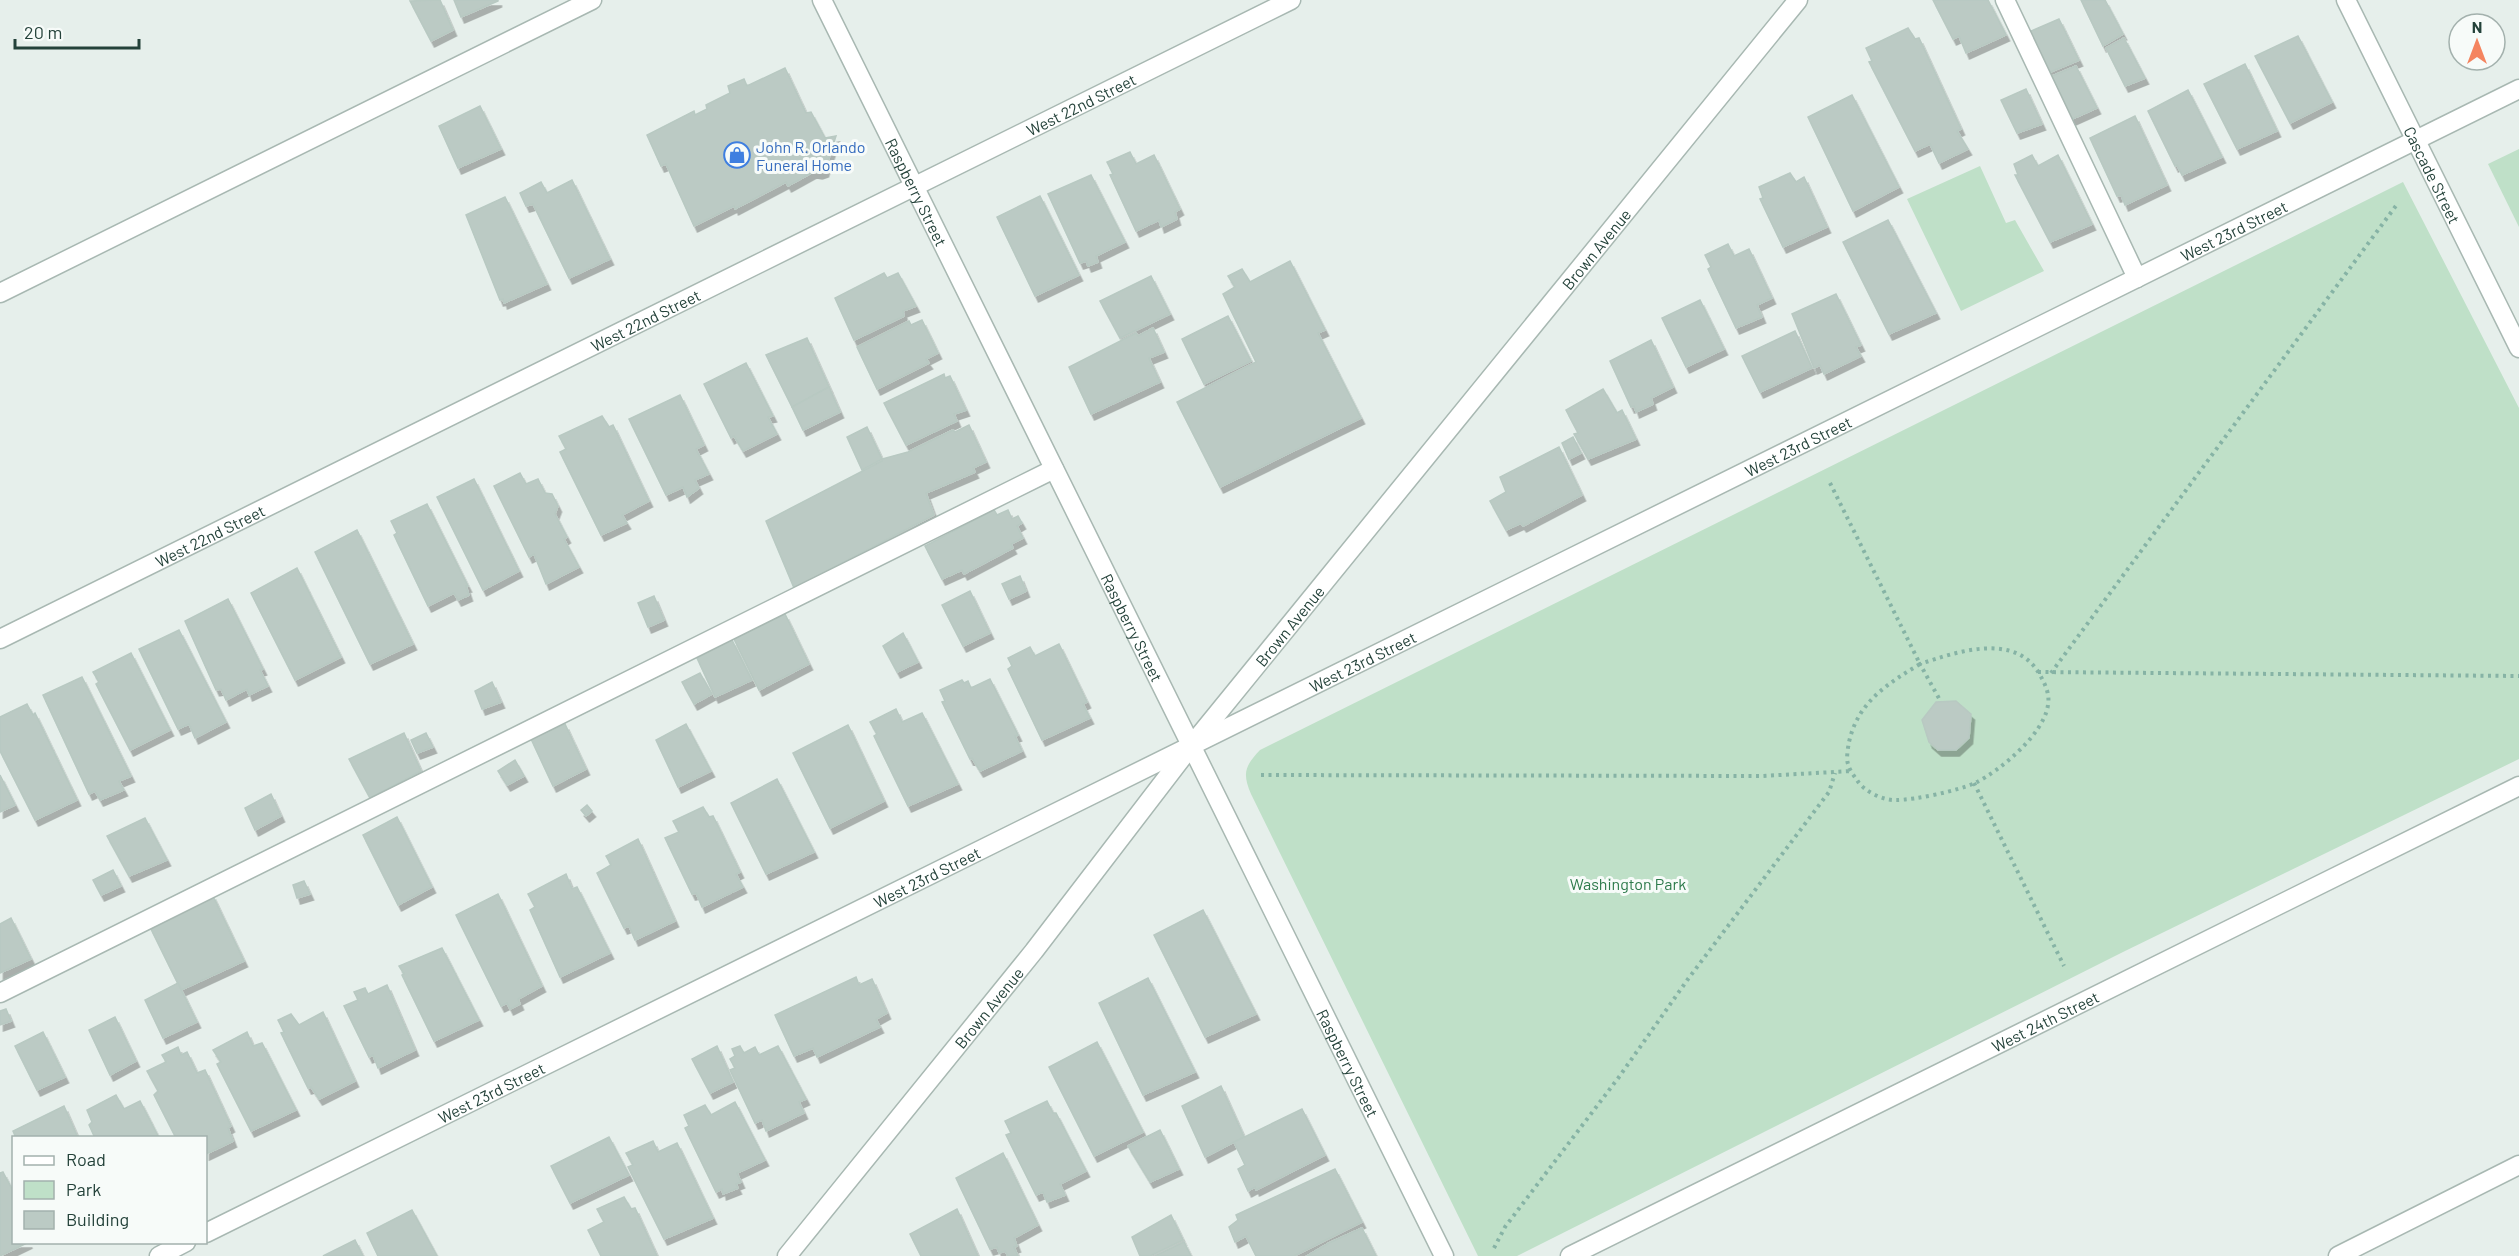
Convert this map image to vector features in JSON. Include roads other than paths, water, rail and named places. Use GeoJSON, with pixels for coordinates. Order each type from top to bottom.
{"type":"FeatureCollection","features":[{"type":"Feature","properties":{"kind":"street"},"geometry":{"type":"LineString","coordinates":[[0,293],[592,0]]}},
{"type":"Feature","properties":{"kind":"street","name":"Raspberry Street"},"geometry":{"type":"LineString","coordinates":[[822,0],[1444,1256]]}},
{"type":"Feature","properties":{"kind":"street","name":"West 22nd Street"},"geometry":{"type":"LineString","coordinates":[[0,639],[1291,0]]}},
{"type":"Feature","properties":{"kind":"street","name":"Brown Avenue"},"geometry":{"type":"LineString","coordinates":[[787,1256],[1034,951],[1191,746],[1797,0]]}},
{"type":"Feature","properties":{"kind":"street"},"geometry":{"type":"LineString","coordinates":[[2005,0],[2137,278]]}},
{"type":"Feature","properties":{"kind":"street","name":"Cascade Street"},"geometry":{"type":"LineString","coordinates":[[2346,0],[2519,348]]}},
{"type":"Feature","properties":{"kind":"street","name":"West 23rd Street"},"geometry":{"type":"LineString","coordinates":[[207,1233],[2519,89]]}},
{"type":"Feature","properties":{"kind":"street"},"geometry":{"type":"LineString","coordinates":[[0,993],[1054,469]]}},
{"type":"Feature","properties":{"kind":"street","name":"West 24th Street"},"geometry":{"type":"LineString","coordinates":[[1570,1256],[2519,786]]}},
{"type":"Feature","properties":{"kind":"street"},"geometry":{"type":"LineString","coordinates":[[2338,1256],[2519,1165]]}},
{"type":"Feature","properties":{"kind":"street"},"geometry":{"type":"LineString","coordinates":[[159,1256],[182,1244]]}},
{"type":"Feature","properties":{"kind":"place","name":"John R. Orlando Funeral Home"},"geometry":{"type":"Point","coordinates":[737,155]}},
{"type":"Feature","properties":{"kind":"park label","name":"Washington Park"},"geometry":{"type":"Point","coordinates":[1628,883]}}]}
